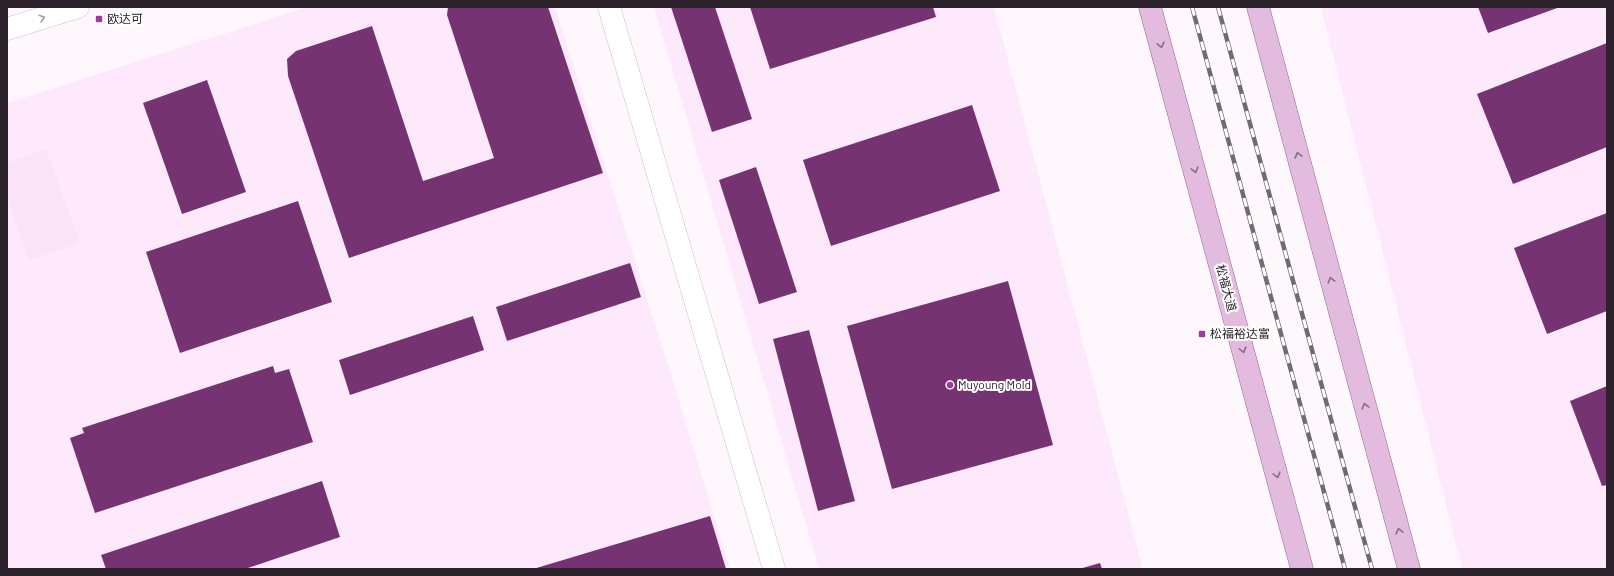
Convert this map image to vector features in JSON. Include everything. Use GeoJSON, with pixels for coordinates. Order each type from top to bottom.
{"type":"FeatureCollection","features":[{"type":"Feature","properties":{"kind":"main road","name":"松福大道"},"geometry":{"type":"LineString","coordinates":[[1150,7],[1302,569]]}},
{"type":"Feature","properties":{"kind":"main road"},"geometry":{"type":"LineString","coordinates":[[1258,7],[1409,569]]}},
{"type":"Feature","properties":{"kind":"street"},"geometry":{"type":"LineString","coordinates":[[7,29],[78,7]]}},
{"type":"Feature","properties":{"kind":"street"},"geometry":{"type":"LineString","coordinates":[[609,7],[774,569]]}},
{"type":"Feature","properties":{"kind":"shaded area"},"geometry":{"type":"Polygon","coordinates":[[[307,7],[555,7],[678,397],[730,569],[7,569],[7,103],[307,7]]]}},
{"type":"Feature","properties":{"kind":"shaded area"},"geometry":{"type":"Polygon","coordinates":[[[654,7],[994,7],[1143,569],[819,569],[654,7]]]}},
{"type":"Feature","properties":{"kind":"shaded area"},"geometry":{"type":"Polygon","coordinates":[[[1321,7],[1607,7],[1607,569],[1462,569],[1321,7]]]}},
{"type":"Feature","properties":{"kind":"shaded area"},"geometry":{"type":"Polygon","coordinates":[[[46,149],[80,243],[29,260],[7,197],[7,163],[46,149]]]}},
{"type":"Feature","properties":{"kind":"building"},"geometry":{"type":"Polygon","coordinates":[[[448,7],[548,7],[603,173],[349,258],[288,76],[287,59],[296,51],[372,26],[423,181],[494,158],[447,15],[448,7]]]}},
{"type":"Feature","properties":{"kind":"building"},"geometry":{"type":"Polygon","coordinates":[[[671,7],[715,7],[752,119],[712,132],[671,7]]]}},
{"type":"Feature","properties":{"kind":"building"},"geometry":{"type":"Polygon","coordinates":[[[750,7],[933,7],[936,17],[770,69],[750,7]]]}},
{"type":"Feature","properties":{"kind":"building"},"geometry":{"type":"Polygon","coordinates":[[[1478,7],[1560,7],[1488,33],[1478,7]]]}},
{"type":"Feature","properties":{"kind":"building"},"geometry":{"type":"Polygon","coordinates":[[[1607,43],[1607,147],[1513,184],[1477,94],[1607,43]]]}},
{"type":"Feature","properties":{"kind":"building"},"geometry":{"type":"Polygon","coordinates":[[[207,80],[246,192],[182,214],[143,103],[207,80]]]}},
{"type":"Feature","properties":{"kind":"building"},"geometry":{"type":"Polygon","coordinates":[[[972,105],[1000,191],[831,246],[803,160],[972,105]]]}},
{"type":"Feature","properties":{"kind":"building"},"geometry":{"type":"Polygon","coordinates":[[[756,167],[797,292],[759,304],[719,180],[756,167]]]}},
{"type":"Feature","properties":{"kind":"building"},"geometry":{"type":"Polygon","coordinates":[[[298,201],[332,302],[180,353],[146,252],[298,201]]]}},
{"type":"Feature","properties":{"kind":"building"},"geometry":{"type":"Polygon","coordinates":[[[1607,213],[1607,311],[1547,334],[1514,248],[1607,213]]]}},
{"type":"Feature","properties":{"kind":"building"},"geometry":{"type":"Polygon","coordinates":[[[630,263],[641,297],[507,341],[496,307],[630,263]]]}},
{"type":"Feature","properties":{"kind":"building","name":"Muyoung Mold"},"geometry":{"type":"Polygon","coordinates":[[[1008,281],[1053,445],[892,489],[847,326],[1008,281]]]}},
{"type":"Feature","properties":{"kind":"building"},"geometry":{"type":"Polygon","coordinates":[[[473,316],[484,350],[350,395],[339,360],[473,316]]]}},
{"type":"Feature","properties":{"kind":"building"},"geometry":{"type":"Polygon","coordinates":[[[809,330],[855,501],[818,511],[773,339],[809,330]]]}},
{"type":"Feature","properties":{"kind":"building"},"geometry":{"type":"Polygon","coordinates":[[[273,366],[275,373],[289,369],[313,442],[95,513],[70,438],[84,433],[82,428],[273,366]]]}},
{"type":"Feature","properties":{"kind":"building"},"geometry":{"type":"Polygon","coordinates":[[[1607,386],[1607,485],[1602,486],[1570,401],[1607,386]]]}},
{"type":"Feature","properties":{"kind":"building"},"geometry":{"type":"Polygon","coordinates":[[[322,481],[340,537],[245,569],[106,569],[101,555],[322,481]]]}},
{"type":"Feature","properties":{"kind":"building"},"geometry":{"type":"Polygon","coordinates":[[[710,516],[726,569],[533,569],[710,516]]]}},
{"type":"Feature","properties":{"kind":"building"},"geometry":{"type":"Polygon","coordinates":[[[1100,563],[1102,569],[1079,569],[1100,563]]]}},
{"type":"Feature","properties":{"kind":"railway"},"geometry":{"type":"LineString","coordinates":[[1192,7],[1345,569]]}},
{"type":"Feature","properties":{"kind":"railway"},"geometry":{"type":"LineString","coordinates":[[1218,7],[1372,569]]}},
{"type":"Feature","properties":{"kind":"place","name":"欧达可"},"geometry":{"type":"Point","coordinates":[99,19]}},
{"type":"Feature","properties":{"kind":"place","name":"松福裕达富"},"geometry":{"type":"Point","coordinates":[1202,334]}},
{"type":"Feature","properties":{"kind":"place","name":"Muyoung Mold"},"geometry":{"type":"Point","coordinates":[950,385]}}]}
